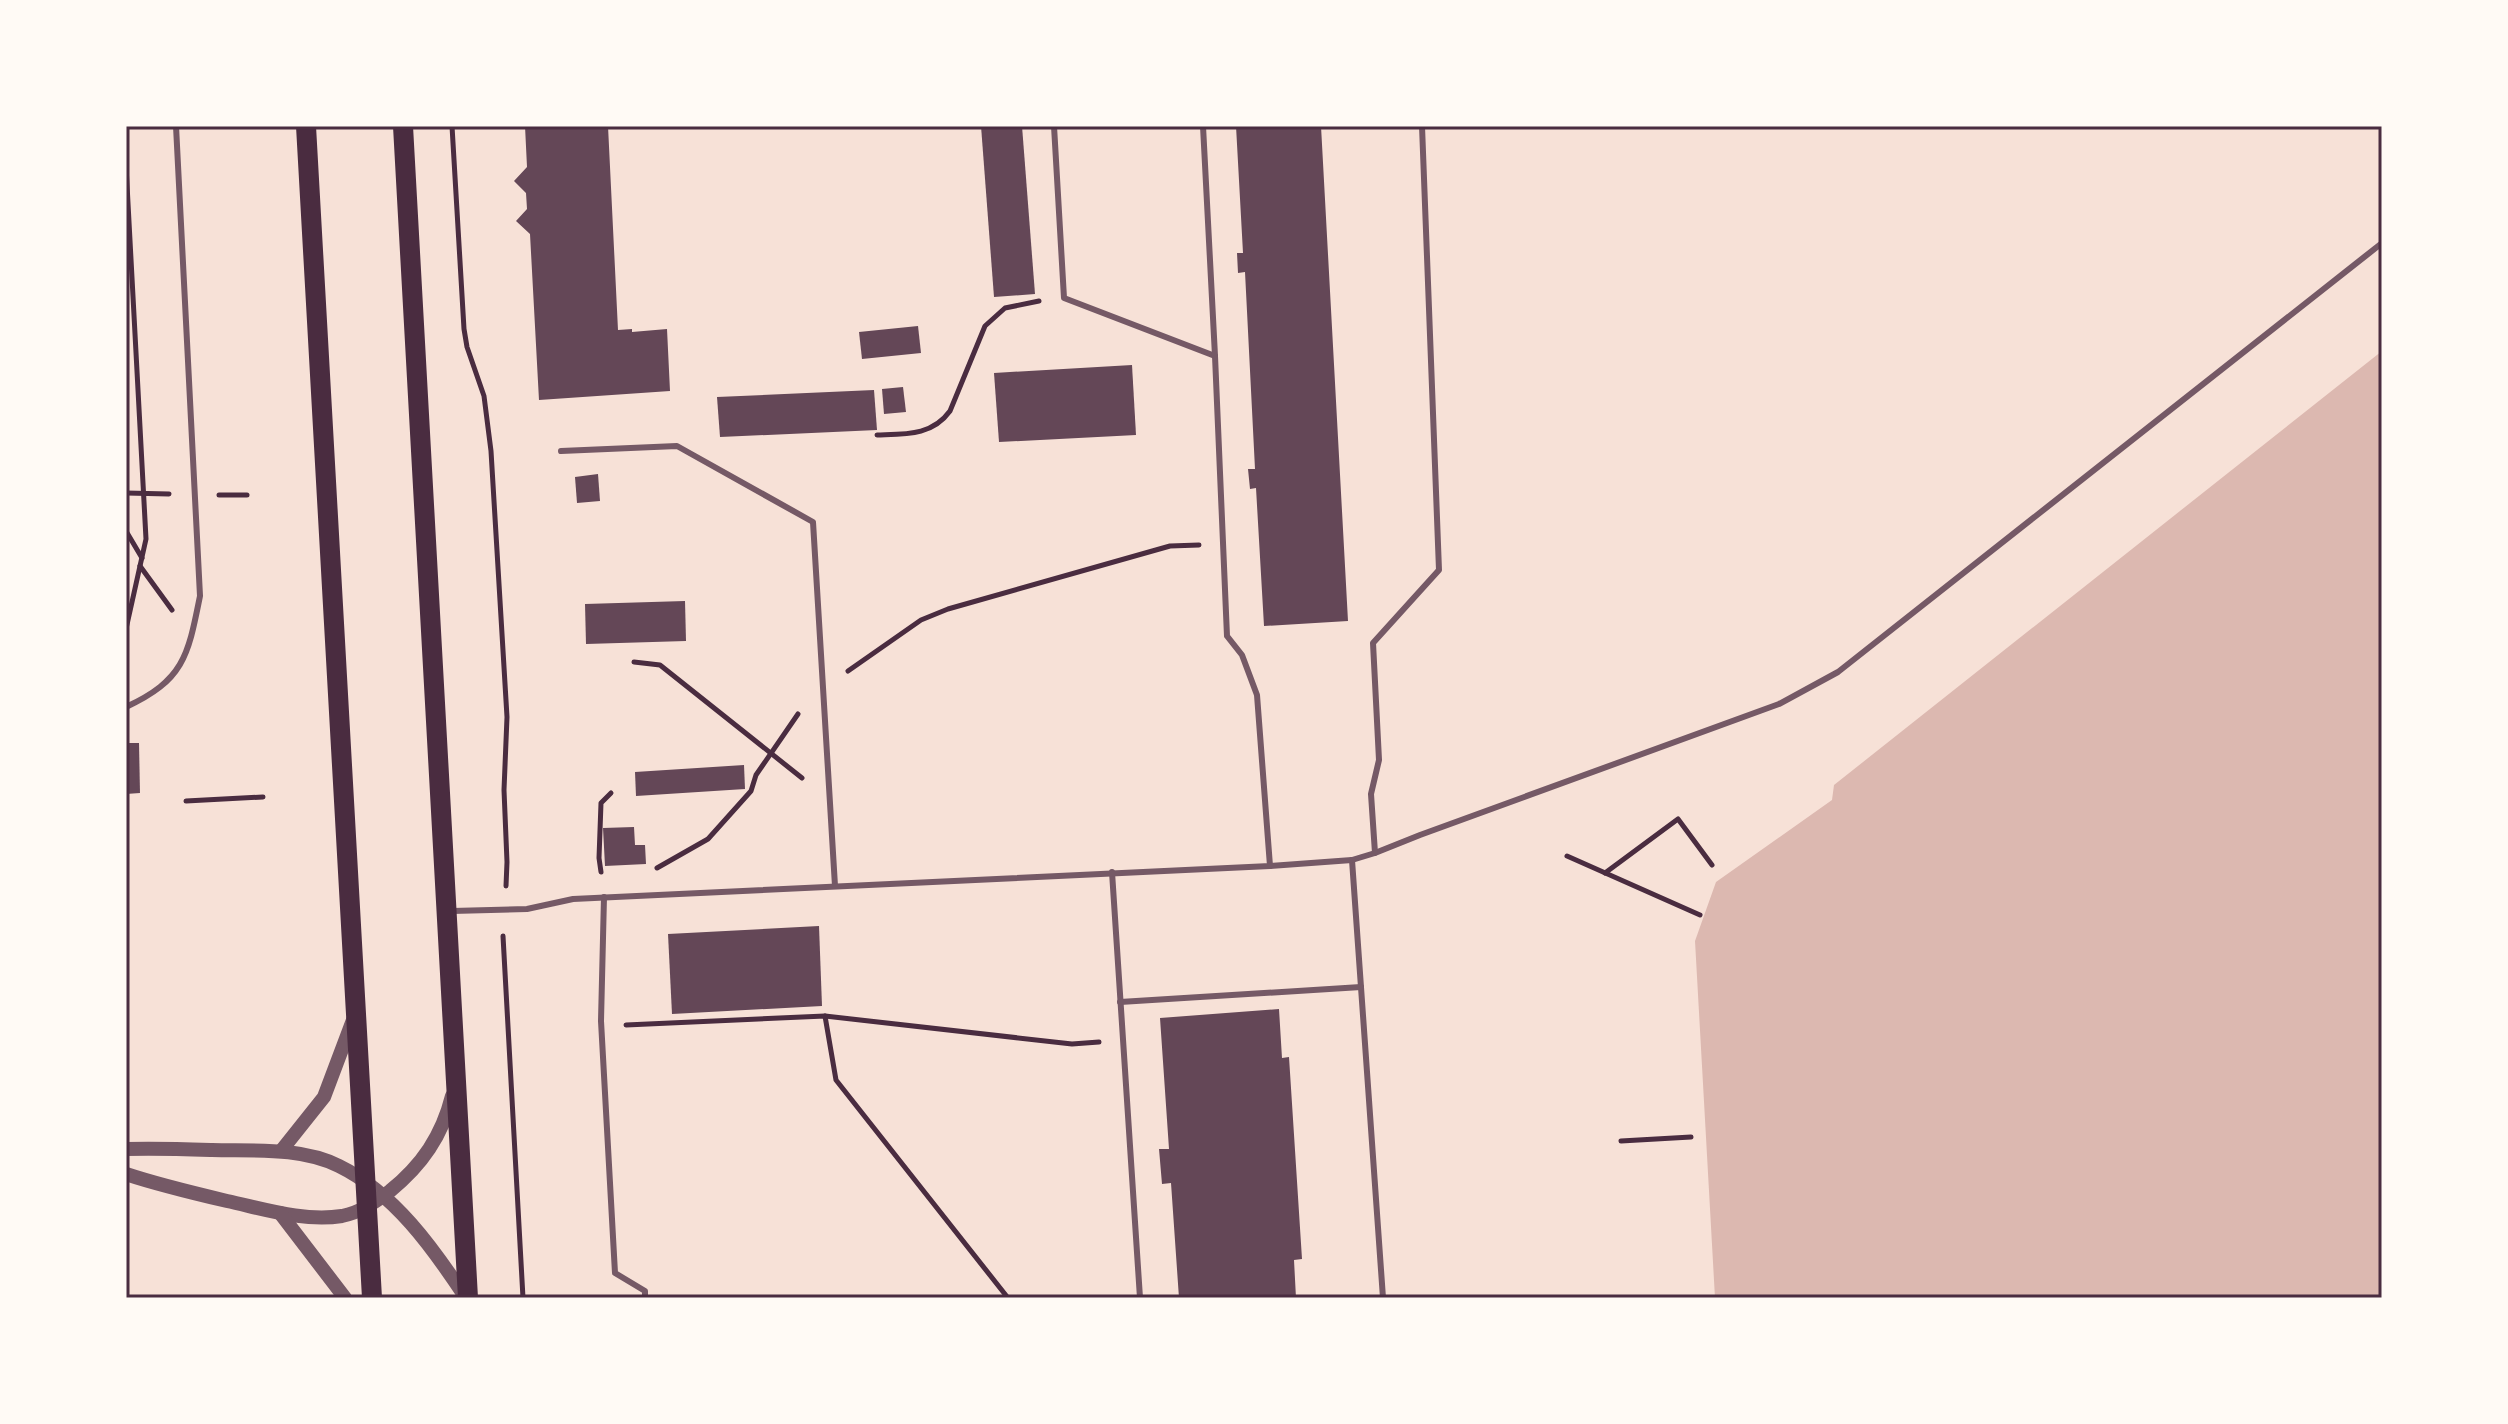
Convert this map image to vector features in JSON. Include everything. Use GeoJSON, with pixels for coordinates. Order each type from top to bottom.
{"type":"FeatureCollection","features":[{"type":"Feature","properties":{"kind":"main road"},"geometry":{"type":"LineString","coordinates":[[306,126],[372,1298]]}},
{"type":"Feature","properties":{"kind":"main road"},"geometry":{"type":"LineString","coordinates":[[403,126],[467,1298]]}},
{"type":"Feature","properties":{"kind":"street"},"geometry":{"type":"LineString","coordinates":[[281,1151],[324,1097],[356,1012]]}},
{"type":"Feature","properties":{"kind":"street"},"geometry":{"type":"LineString","coordinates":[[126,1174],[280,1213],[312,1218],[342,1216],[367,1208],[411,1174],[431,1150],[447,1118],[456,1080]]}},
{"type":"Feature","properties":{"kind":"street"},"geometry":{"type":"LineString","coordinates":[[126,1149],[281,1151],[337,1165],[384,1195],[421,1237],[467,1298]]}},
{"type":"Feature","properties":{"kind":"street"},"geometry":{"type":"LineString","coordinates":[[280,1213],[345,1298]]}},
{"type":"Feature","properties":{"kind":"lane"},"geometry":{"type":"LineString","coordinates":[[126,707],[153,695],[178,670],[192,636],[200,596],[176,126]]}},
{"type":"Feature","properties":{"kind":"lane"},"geometry":{"type":"LineString","coordinates":[[1054,126],[1064,298],[1215,356]]}},
{"type":"Feature","properties":{"kind":"lane"},"geometry":{"type":"LineString","coordinates":[[1203,126],[1227,636],[1242,655],[1257,695],[1270,866]]}},
{"type":"Feature","properties":{"kind":"lane"},"geometry":{"type":"LineString","coordinates":[[1375,853],[1371,794],[1379,760],[1373,643],[1439,570],[1422,126]]}},
{"type":"Feature","properties":{"kind":"lane"},"geometry":{"type":"LineString","coordinates":[[448,911],[527,909],[573,899],[604,897],[1270,866],[1352,860],[1375,853],[1779,704],[1838,672],[2382,243]]}},
{"type":"Feature","properties":{"kind":"lane"},"geometry":{"type":"LineString","coordinates":[[561,451],[677,446],[813,522],[835,886]]}},
{"type":"Feature","properties":{"kind":"lane"},"geometry":{"type":"LineString","coordinates":[[1352,860],[1383,1298]]}},
{"type":"Feature","properties":{"kind":"lane"},"geometry":{"type":"LineString","coordinates":[[1112,872],[1140,1298]]}},
{"type":"Feature","properties":{"kind":"lane"},"geometry":{"type":"LineString","coordinates":[[604,897],[601,1026],[615,1273],[645,1291],[645,1298]]}},
{"type":"Feature","properties":{"kind":"lane"},"geometry":{"type":"LineString","coordinates":[[1120,1002],[1361,987]]}},
{"type":"Feature","properties":{"kind":"path"},"geometry":{"type":"LineString","coordinates":[[452,126],[464,329],[484,396],[491,451],[507,717],[504,790],[507,862],[503,954],[523,1298]]}},
{"type":"Feature","properties":{"kind":"path"},"geometry":{"type":"LineString","coordinates":[[126,166],[146,539],[126,629]]}},
{"type":"Feature","properties":{"kind":"path"},"geometry":{"type":"LineString","coordinates":[[877,435],[920,433],[944,420],[985,326],[995,315],[1005,308],[1064,298]]}},
{"type":"Feature","properties":{"kind":"path"},"geometry":{"type":"LineString","coordinates":[[126,531],[141,562],[192,636]]}},
{"type":"Feature","properties":{"kind":"path"},"geometry":{"type":"LineString","coordinates":[[611,793],[601,803],[599,858],[604,897],[708,839],[751,791],[756,775],[805,704],[921,620],[948,609],[1170,546],[1223,544]]}},
{"type":"Feature","properties":{"kind":"path"},"geometry":{"type":"LineString","coordinates":[[634,662],[660,665],[829,800]]}},
{"type":"Feature","properties":{"kind":"path"},"geometry":{"type":"LineString","coordinates":[[186,801],[263,797]]}},
{"type":"Feature","properties":{"kind":"path"},"geometry":{"type":"LineString","coordinates":[[1605,873],[1678,819],[1712,865]]}},
{"type":"Feature","properties":{"kind":"path"},"geometry":{"type":"LineString","coordinates":[[1567,856],[1700,915]]}},
{"type":"Feature","properties":{"kind":"path"},"geometry":{"type":"LineString","coordinates":[[601,1026],[825,1016],[1072,1044],[1122,1041]]}},
{"type":"Feature","properties":{"kind":"path"},"geometry":{"type":"LineString","coordinates":[[825,1016],[836,1080],[1008,1298]]}},
{"type":"Feature","properties":{"kind":"path"},"geometry":{"type":"LineString","coordinates":[[1621,1141],[1691,1137]]}},
{"type":"Feature","properties":{"kind":"shaded area"},"geometry":{"type":"Polygon","coordinates":[[[2382,351],[2382,1298],[1715,1298],[1695,941],[1716,882],[1832,800],[1834,785],[2382,351]]]}},
{"type":"Feature","properties":{"kind":"building"},"geometry":{"type":"Polygon","coordinates":[[[525,126],[608,126],[618,330],[667,329],[670,391],[539,400],[530,234],[516,221],[527,209],[526,193],[514,181],[527,167],[525,126]]]}},
{"type":"Feature","properties":{"kind":"building"},"geometry":{"type":"Polygon","coordinates":[[[981,126],[1022,126],[1035,294],[994,297],[981,126]]]}},
{"type":"Feature","properties":{"kind":"building"},"geometry":{"type":"Polygon","coordinates":[[[1236,126],[1321,126],[1348,621],[1264,626],[1256,488],[1250,489],[1248,469],[1255,469],[1245,272],[1238,273],[1237,253],[1243,253],[1236,126]]]}},
{"type":"Feature","properties":{"kind":"building"},"geometry":{"type":"Polygon","coordinates":[[[918,326],[921,353],[862,359],[859,332],[918,326]]]}},
{"type":"Feature","properties":{"kind":"building"},"geometry":{"type":"Polygon","coordinates":[[[1132,365],[1136,435],[999,442],[994,373],[1132,365]]]}},
{"type":"Feature","properties":{"kind":"building"},"geometry":{"type":"Polygon","coordinates":[[[903,387],[906,412],[884,414],[882,389],[903,387]]]}},
{"type":"Feature","properties":{"kind":"building"},"geometry":{"type":"Polygon","coordinates":[[[874,390],[877,430],[720,437],[717,397],[874,390]]]}},
{"type":"Feature","properties":{"kind":"building"},"geometry":{"type":"Polygon","coordinates":[[[598,474],[600,501],[577,503],[575,477],[598,474]]]}},
{"type":"Feature","properties":{"kind":"building"},"geometry":{"type":"Polygon","coordinates":[[[685,601],[686,641],[586,644],[585,604],[685,601]]]}},
{"type":"Feature","properties":{"kind":"building"},"geometry":{"type":"Polygon","coordinates":[[[126,743],[139,743],[140,793],[126,794],[126,743]]]}},
{"type":"Feature","properties":{"kind":"building"},"geometry":{"type":"Polygon","coordinates":[[[744,765],[745,789],[636,796],[635,772],[744,765]]]}},
{"type":"Feature","properties":{"kind":"building"},"geometry":{"type":"Polygon","coordinates":[[[634,827],[635,845],[645,845],[646,864],[605,866],[603,828],[634,827]]]}},
{"type":"Feature","properties":{"kind":"building"},"geometry":{"type":"Polygon","coordinates":[[[819,926],[822,1006],[672,1014],[668,934],[819,926]]]}},
{"type":"Feature","properties":{"kind":"building"},"geometry":{"type":"Polygon","coordinates":[[[1279,1009],[1282,1058],[1289,1057],[1302,1259],[1294,1260],[1296,1298],[1179,1298],[1171,1183],[1162,1184],[1159,1149],[1169,1149],[1160,1018],[1279,1009]]]}}]}
